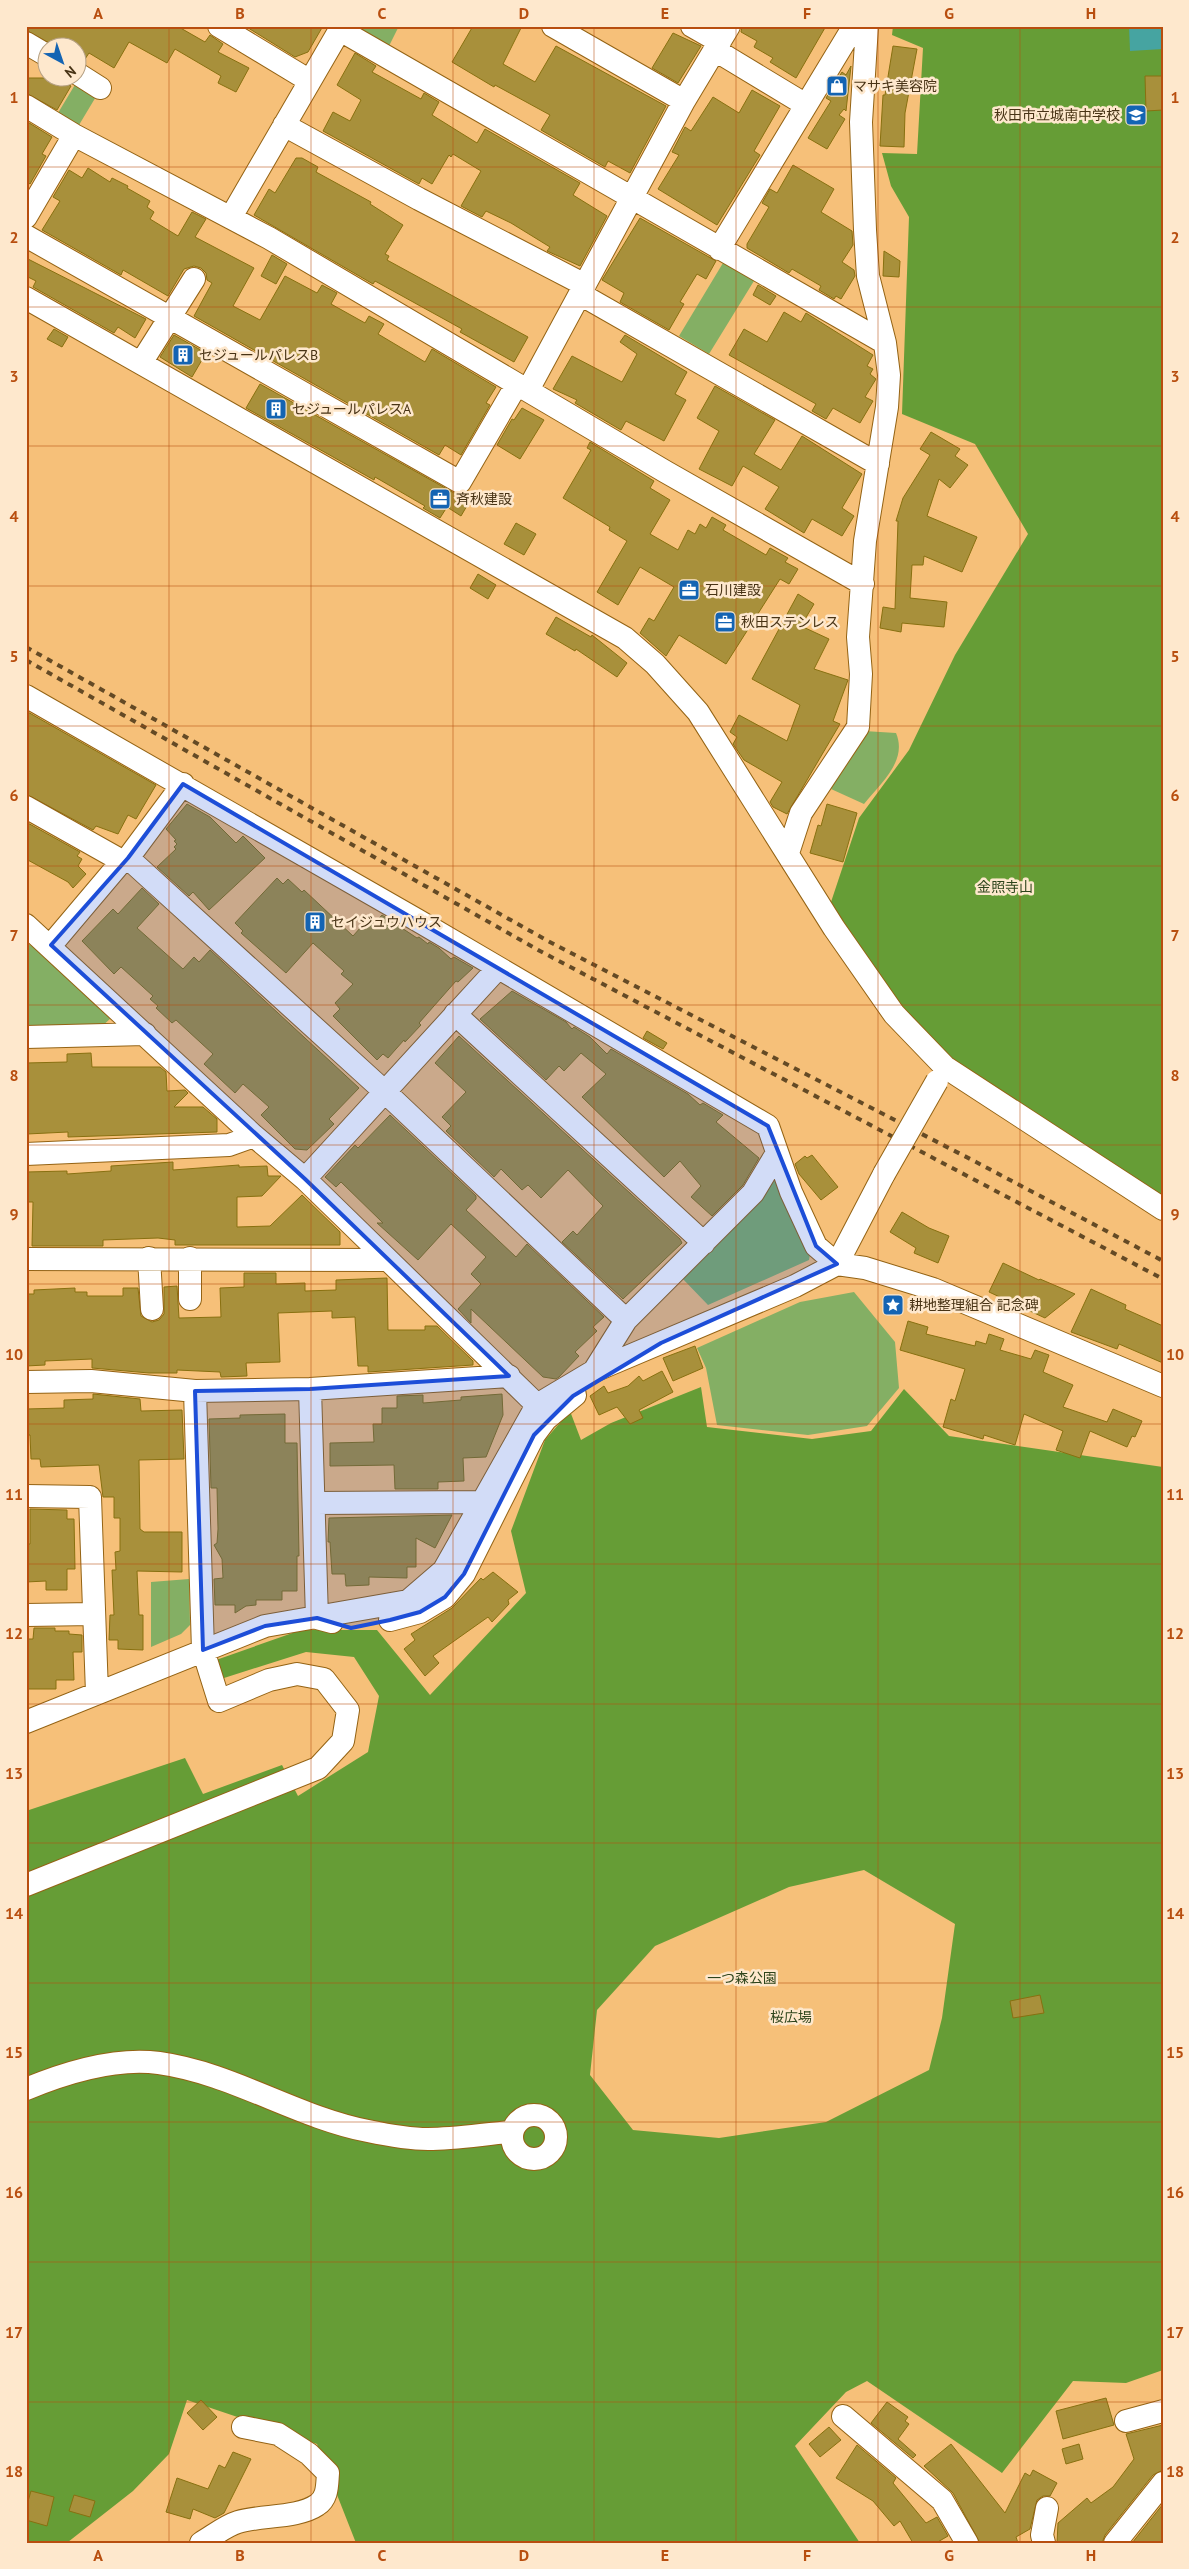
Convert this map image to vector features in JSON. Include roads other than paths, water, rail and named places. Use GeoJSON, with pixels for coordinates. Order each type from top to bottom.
{"type":"FeatureCollection","features":[{"type":"Feature","properties":{"kind":"street"},"geometry":{"type":"LineString","coordinates":[[219,26],[310,81]]}},
{"type":"Feature","properties":{"kind":"street"},"geometry":{"type":"LineString","coordinates":[[553,26],[684,101]]}},
{"type":"Feature","properties":{"kind":"street"},"geometry":{"type":"LineString","coordinates":[[692,26],[721,40],[806,105]]}},
{"type":"Feature","properties":{"kind":"street"},"geometry":{"type":"LineString","coordinates":[[719,249],[854,26]]}},
{"type":"Feature","properties":{"kind":"street"},"geometry":{"type":"LineString","coordinates":[[788,853],[801,813],[858,727],[861,674],[858,637],[865,541],[890,375],[885,343],[868,276],[861,122],[867,26]]}},
{"type":"Feature","properties":{"kind":"street"},"geometry":{"type":"LineString","coordinates":[[231,217],[341,28],[719,249],[885,343]]}},
{"type":"Feature","properties":{"kind":"street"},"geometry":{"type":"LineString","coordinates":[[26,236],[460,482],[523,387],[583,289],[684,101],[721,40]]}},
{"type":"Feature","properties":{"kind":"street"},"geometry":{"type":"LineString","coordinates":[[26,43],[38,50]]}},
{"type":"Feature","properties":{"kind":"street"},"geometry":{"type":"LineString","coordinates":[[88,80],[100,88]]}},
{"type":"Feature","properties":{"kind":"street"},"geometry":{"type":"LineString","coordinates":[[26,106],[74,135],[231,217],[666,472],[862,584]]}},
{"type":"Feature","properties":{"kind":"street"},"geometry":{"type":"LineString","coordinates":[[284,125],[583,289],[878,464]]}},
{"type":"Feature","properties":{"kind":"street"},"geometry":{"type":"LineString","coordinates":[[26,217],[74,135]]}},
{"type":"Feature","properties":{"kind":"street"},"geometry":{"type":"LineString","coordinates":[[141,363],[194,279]]}},
{"type":"Feature","properties":{"kind":"street"},"geometry":{"type":"LineString","coordinates":[[26,298],[625,638],[655,664],[698,712],[834,928],[894,1014],[941,1074],[1163,1209]]}},
{"type":"Feature","properties":{"kind":"street"},"geometry":{"type":"LineString","coordinates":[[26,696],[183,784],[768,1126],[791,1192],[816,1246],[837,1264],[865,1268],[933,1289],[1163,1386]]}},
{"type":"Feature","properties":{"kind":"street"},"geometry":{"type":"LineString","coordinates":[[51,946],[125,860],[183,784]]}},
{"type":"Feature","properties":{"kind":"street"},"geometry":{"type":"LineString","coordinates":[[26,807],[125,860],[384,1091],[626,1320]]}},
{"type":"Feature","properties":{"kind":"street"},"geometry":{"type":"LineString","coordinates":[[26,925],[51,946],[254,1136],[305,1180],[537,1405]]}},
{"type":"Feature","properties":{"kind":"street"},"geometry":{"type":"LineString","coordinates":[[305,1180],[498,968]]}},
{"type":"Feature","properties":{"kind":"street"},"geometry":{"type":"LineString","coordinates":[[455,1014],[704,1244]]}},
{"type":"Feature","properties":{"kind":"street"},"geometry":{"type":"LineString","coordinates":[[26,1037],[145,1034]]}},
{"type":"Feature","properties":{"kind":"street"},"geometry":{"type":"LineString","coordinates":[[26,1722],[265,1626],[408,1601],[444,1570],[537,1405],[594,1371],[795,1286],[837,1264],[884,1174],[941,1074]]}},
{"type":"Feature","properties":{"kind":"street"},"geometry":{"type":"LineString","coordinates":[[26,1154],[228,1146],[254,1136]]}},
{"type":"Feature","properties":{"kind":"street"},"geometry":{"type":"LineString","coordinates":[[594,1371],[626,1320],[753,1193],[777,1153]]}},
{"type":"Feature","properties":{"kind":"street"},"geometry":{"type":"LineString","coordinates":[[149,1258],[152,1309]]}},
{"type":"Feature","properties":{"kind":"street"},"geometry":{"type":"LineString","coordinates":[[190,1258],[190,1299]]}},
{"type":"Feature","properties":{"kind":"street"},"geometry":{"type":"LineString","coordinates":[[26,1259],[386,1260]]}},
{"type":"Feature","properties":{"kind":"street"},"geometry":{"type":"LineString","coordinates":[[317,1618],[351,1628],[420,1612],[445,1597],[464,1574],[534,1435],[546,1419],[574,1396],[620,1370],[661,1343]]}},
{"type":"Feature","properties":{"kind":"street"},"geometry":{"type":"LineString","coordinates":[[26,1382],[91,1381],[195,1391],[310,1389],[509,1376]]}},
{"type":"Feature","properties":{"kind":"street"},"geometry":{"type":"LineString","coordinates":[[310,1389],[317,1618]]}},
{"type":"Feature","properties":{"kind":"street"},"geometry":{"type":"LineString","coordinates":[[26,1885],[318,1768],[343,1741],[348,1710],[324,1679],[297,1674],[269,1680],[220,1701],[203,1650],[195,1391]]}},
{"type":"Feature","properties":{"kind":"street"},"geometry":{"type":"LineString","coordinates":[[26,1496],[90,1497],[97,1693]]}},
{"type":"Feature","properties":{"kind":"street"},"geometry":{"type":"LineString","coordinates":[[314,1503],[481,1502]]}},
{"type":"Feature","properties":{"kind":"street"},"geometry":{"type":"LineString","coordinates":[[26,1615],[94,1614]]}},
{"type":"Feature","properties":{"kind":"street"},"geometry":{"type":"LineString","coordinates":[[26,2089],[108,2064],[129,2062],[160,2063],[212,2077],[320,2118],[367,2131],[427,2139],[511,2132]]}},
{"type":"Feature","properties":{"kind":"street"},"geometry":{"type":"LineString","coordinates":[[1126,2421],[1163,2411]]}},
{"type":"Feature","properties":{"kind":"street"},"geometry":{"type":"LineString","coordinates":[[843,2416],[942,2500],[967,2543]]}},
{"type":"Feature","properties":{"kind":"street"},"geometry":{"type":"LineString","coordinates":[[201,2543],[237,2522],[271,2515],[293,2513],[318,2505],[326,2494],[328,2473],[309,2454],[278,2434],[243,2427]]}},
{"type":"Feature","properties":{"kind":"street"},"geometry":{"type":"LineString","coordinates":[[1115,2543],[1163,2483]]}},
{"type":"Feature","properties":{"kind":"street"},"geometry":{"type":"LineString","coordinates":[[1044,2543],[1042,2535],[1047,2508]]}},
{"type":"Feature","properties":{"kind":"water"},"geometry":{"type":"Polygon","coordinates":[[[1129,26],[1163,26],[1163,49],[1130,51],[1129,26]]]}},
{"type":"Feature","properties":{"kind":"railway"},"geometry":{"type":"LineString","coordinates":[[26,647],[548,941],[976,1162],[1163,1261]]}},
{"type":"Feature","properties":{"kind":"railway"},"geometry":{"type":"LineString","coordinates":[[26,660],[540,951],[1163,1279]]}},
{"type":"Feature","properties":{"kind":"place","name":"マサキ美容院"},"geometry":{"type":"Point","coordinates":[837,86]}},
{"type":"Feature","properties":{"kind":"place","name":"秋田市立城南中学校"},"geometry":{"type":"Point","coordinates":[1136,115]}},
{"type":"Feature","properties":{"kind":"place","name":"セジュールパレスB"},"geometry":{"type":"Point","coordinates":[183,355]}},
{"type":"Feature","properties":{"kind":"place","name":"セジュールパレスA"},"geometry":{"type":"Point","coordinates":[276,409]}},
{"type":"Feature","properties":{"kind":"place","name":"斉秋建設"},"geometry":{"type":"Point","coordinates":[440,499]}},
{"type":"Feature","properties":{"kind":"place","name":"石川建設"},"geometry":{"type":"Point","coordinates":[689,590]}},
{"type":"Feature","properties":{"kind":"place","name":"秋田ステンレス"},"geometry":{"type":"Point","coordinates":[725,622]}},
{"type":"Feature","properties":{"kind":"place","name":"セイジュウハウス"},"geometry":{"type":"Point","coordinates":[315,922]}},
{"type":"Feature","properties":{"kind":"place","name":"耕地整理組合 記念碑"},"geometry":{"type":"Point","coordinates":[893,1305]}},
{"type":"Feature","properties":{"kind":"park label","name":"金照寺山"},"geometry":{"type":"Point","coordinates":[1005,887]}},
{"type":"Feature","properties":{"kind":"park label","name":"一つ森公園"},"geometry":{"type":"Point","coordinates":[742,1978]}},
{"type":"Feature","properties":{"kind":"park label","name":"桜広場"},"geometry":{"type":"Point","coordinates":[791,2017]}}]}
